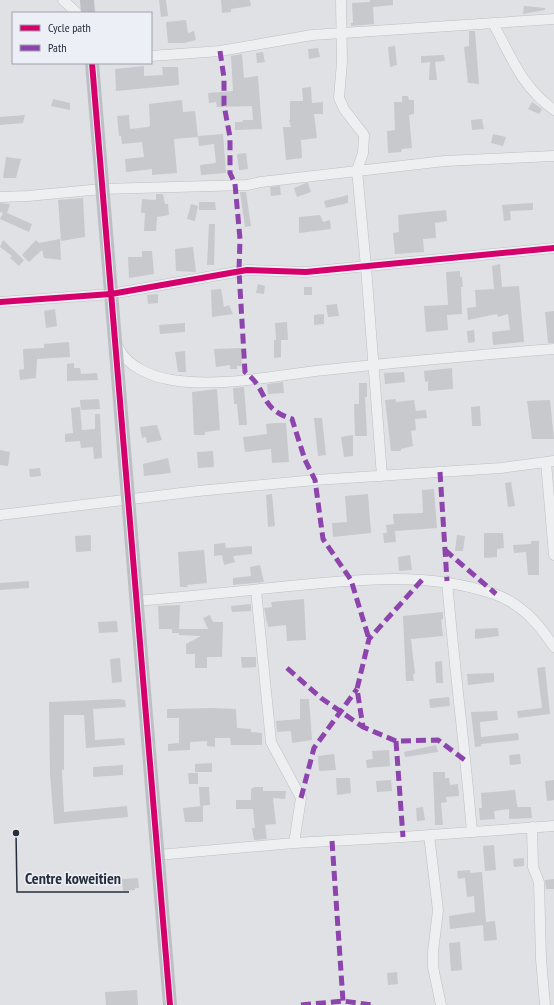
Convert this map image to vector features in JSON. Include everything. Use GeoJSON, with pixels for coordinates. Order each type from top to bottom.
{"type":"FeatureCollection","features":[{"type":"Feature","properties":{"kind":"street"},"geometry":{"type":"LineString","coordinates":[[64,0],[76,12]]}},
{"type":"Feature","properties":{"kind":"street"},"geometry":{"type":"LineString","coordinates":[[87,0],[88,12]]}},
{"type":"Feature","properties":{"kind":"street"},"geometry":{"type":"LineString","coordinates":[[341,0],[342,62],[339,98],[344,109],[364,135],[363,152],[357,170],[382,476]]}},
{"type":"Feature","properties":{"kind":"street"},"geometry":{"type":"LineString","coordinates":[[152,56],[220,51],[312,35],[554,19]]}},
{"type":"Feature","properties":{"kind":"street"},"geometry":{"type":"LineString","coordinates":[[493,23],[510,56],[532,92],[554,110]]}},
{"type":"Feature","properties":{"kind":"street"},"geometry":{"type":"LineString","coordinates":[[92,64],[170,1005]]}},
{"type":"Feature","properties":{"kind":"street"},"geometry":{"type":"LineString","coordinates":[[0,197],[102,189],[247,185],[357,170],[445,161],[554,156]]}},
{"type":"Feature","properties":{"kind":"street"},"geometry":{"type":"LineString","coordinates":[[0,302],[111,294],[247,270],[306,272],[554,248]]}},
{"type":"Feature","properties":{"kind":"street"},"geometry":{"type":"LineString","coordinates":[[115,341],[122,356],[151,374],[172,380],[205,383],[255,379],[373,365],[554,349]]}},
{"type":"Feature","properties":{"kind":"street"},"geometry":{"type":"LineString","coordinates":[[0,515],[129,499],[315,480],[502,468],[550,461],[554,555]]}},
{"type":"Feature","properties":{"kind":"street"},"geometry":{"type":"LineString","coordinates":[[137,601],[351,580],[393,579],[447,582],[496,594],[521,609],[536,621],[554,647]]}},
{"type":"Feature","properties":{"kind":"street"},"geometry":{"type":"LineString","coordinates":[[447,582],[456,682],[464,738],[472,832]]}},
{"type":"Feature","properties":{"kind":"street"},"geometry":{"type":"LineString","coordinates":[[256,590],[271,742],[301,798],[294,843]]}},
{"type":"Feature","properties":{"kind":"street"},"geometry":{"type":"LineString","coordinates":[[158,855],[294,843],[430,836],[554,826]]}},
{"type":"Feature","properties":{"kind":"street"},"geometry":{"type":"LineString","coordinates":[[532,827],[533,867],[539,882],[541,959],[545,1005]]}},
{"type":"Feature","properties":{"kind":"street"},"geometry":{"type":"LineString","coordinates":[[430,836],[438,910],[432,952],[433,968],[441,1005]]}},
{"type":"Feature","properties":{"kind":"building"},"geometry":{"type":"Polygon","coordinates":[[[159,0],[166,0],[168,16],[161,17],[159,0]]]}},
{"type":"Feature","properties":{"kind":"building"},"geometry":{"type":"Polygon","coordinates":[[[221,0],[250,0],[251,6],[231,9],[231,12],[222,13],[221,0]]]}},
{"type":"Feature","properties":{"kind":"building"},"geometry":{"type":"Polygon","coordinates":[[[370,0],[393,0],[393,5],[373,7],[374,24],[351,26],[351,23],[353,23],[352,3],[370,2],[370,0]]]}},
{"type":"Feature","properties":{"kind":"building"},"geometry":{"type":"Polygon","coordinates":[[[524,6],[545,8],[545,10],[523,14],[524,6]]]}},
{"type":"Feature","properties":{"kind":"building"},"geometry":{"type":"Polygon","coordinates":[[[186,20],[188,33],[194,31],[196,40],[184,43],[168,43],[166,22],[186,20]]]}},
{"type":"Feature","properties":{"kind":"building"},"geometry":{"type":"Polygon","coordinates":[[[469,31],[475,31],[479,84],[468,83],[464,47],[469,46],[469,31]]]}},
{"type":"Feature","properties":{"kind":"building"},"geometry":{"type":"Polygon","coordinates":[[[395,46],[397,65],[390,67],[388,47],[395,46]]]}},
{"type":"Feature","properties":{"kind":"building"},"geometry":{"type":"Polygon","coordinates":[[[318,48],[320,57],[309,59],[308,49],[318,48]]]}},
{"type":"Feature","properties":{"kind":"building"},"geometry":{"type":"Polygon","coordinates":[[[263,52],[265,62],[257,63],[256,53],[263,52]]]}},
{"type":"Feature","properties":{"kind":"building"},"geometry":{"type":"Polygon","coordinates":[[[242,54],[244,78],[258,76],[262,129],[235,130],[235,122],[253,120],[252,106],[217,107],[216,102],[209,103],[208,93],[233,91],[231,56],[242,54]]]}},
{"type":"Feature","properties":{"kind":"building"},"geometry":{"type":"Polygon","coordinates":[[[444,55],[445,61],[435,62],[437,80],[429,80],[430,62],[421,63],[421,56],[444,55]]]}},
{"type":"Feature","properties":{"kind":"building"},"geometry":{"type":"Polygon","coordinates":[[[144,66],[144,76],[163,75],[162,67],[178,67],[179,85],[116,91],[115,69],[144,66]]]}},
{"type":"Feature","properties":{"kind":"building"},"geometry":{"type":"Polygon","coordinates":[[[311,87],[312,103],[323,102],[323,114],[314,114],[317,138],[301,140],[302,158],[286,160],[283,127],[291,127],[289,120],[290,101],[303,101],[302,88],[311,87]]]}},
{"type":"Feature","properties":{"kind":"building"},"geometry":{"type":"Polygon","coordinates":[[[402,96],[408,96],[409,100],[414,100],[414,114],[409,115],[412,148],[402,149],[401,152],[388,153],[387,131],[395,130],[394,102],[402,102],[402,96]]]}},
{"type":"Feature","properties":{"kind":"building"},"geometry":{"type":"Polygon","coordinates":[[[53,99],[70,103],[70,110],[51,106],[53,99]]]}},
{"type":"Feature","properties":{"kind":"building"},"geometry":{"type":"Polygon","coordinates":[[[182,100],[183,112],[195,111],[198,137],[174,139],[177,173],[152,175],[152,169],[126,172],[125,159],[144,157],[142,142],[122,144],[121,136],[119,136],[117,116],[129,115],[130,129],[148,127],[150,125],[149,104],[182,100]]]}},
{"type":"Feature","properties":{"kind":"building"},"geometry":{"type":"Polygon","coordinates":[[[532,102],[542,109],[539,114],[528,109],[532,102]]]}},
{"type":"Feature","properties":{"kind":"building"},"geometry":{"type":"Polygon","coordinates":[[[25,115],[23,123],[0,125],[0,117],[25,115]]]}},
{"type":"Feature","properties":{"kind":"building"},"geometry":{"type":"Polygon","coordinates":[[[482,119],[484,129],[472,130],[471,120],[482,119]]]}},
{"type":"Feature","properties":{"kind":"building"},"geometry":{"type":"Polygon","coordinates":[[[223,134],[226,173],[201,175],[200,165],[216,163],[214,144],[199,146],[198,136],[223,134]]]}},
{"type":"Feature","properties":{"kind":"building"},"geometry":{"type":"Polygon","coordinates":[[[493,134],[506,137],[503,146],[491,143],[493,134]]]}},
{"type":"Feature","properties":{"kind":"building"},"geometry":{"type":"Polygon","coordinates":[[[246,153],[248,169],[239,170],[237,154],[246,153]]]}},
{"type":"Feature","properties":{"kind":"building"},"geometry":{"type":"Polygon","coordinates":[[[6,157],[21,159],[16,178],[3,178],[6,157]]]}},
{"type":"Feature","properties":{"kind":"building"},"geometry":{"type":"Polygon","coordinates":[[[308,183],[311,192],[297,197],[294,188],[308,183]]]}},
{"type":"Feature","properties":{"kind":"building"},"geometry":{"type":"Polygon","coordinates":[[[280,186],[281,195],[271,196],[270,187],[280,186]]]}},
{"type":"Feature","properties":{"kind":"building"},"geometry":{"type":"Polygon","coordinates":[[[240,192],[246,192],[251,226],[245,227],[240,192]]]}},
{"type":"Feature","properties":{"kind":"building"},"geometry":{"type":"Polygon","coordinates":[[[156,194],[163,194],[165,204],[168,204],[169,215],[157,217],[156,231],[144,231],[145,213],[141,213],[142,199],[156,200],[156,194]]]}},
{"type":"Feature","properties":{"kind":"building"},"geometry":{"type":"Polygon","coordinates":[[[348,195],[348,203],[326,208],[324,201],[348,195]]]}},
{"type":"Feature","properties":{"kind":"building"},"geometry":{"type":"Polygon","coordinates":[[[83,198],[85,237],[61,241],[58,200],[83,198]]]}},
{"type":"Feature","properties":{"kind":"building"},"geometry":{"type":"Polygon","coordinates":[[[199,202],[215,202],[216,210],[199,210],[199,202]]]}},
{"type":"Feature","properties":{"kind":"building"},"geometry":{"type":"Polygon","coordinates":[[[0,203],[10,204],[7,213],[32,224],[29,232],[0,219],[3,213],[0,212],[0,203]]]}},
{"type":"Feature","properties":{"kind":"building"},"geometry":{"type":"Polygon","coordinates":[[[533,203],[533,210],[510,211],[511,220],[504,221],[502,205],[533,203]]]}},
{"type":"Feature","properties":{"kind":"building"},"geometry":{"type":"Polygon","coordinates":[[[191,204],[198,206],[195,221],[187,219],[191,204]]]}},
{"type":"Feature","properties":{"kind":"building"},"geometry":{"type":"Polygon","coordinates":[[[446,210],[447,221],[435,223],[436,238],[423,239],[424,252],[395,254],[393,233],[399,232],[398,215],[446,210]]]}},
{"type":"Feature","properties":{"kind":"building"},"geometry":{"type":"Polygon","coordinates":[[[320,215],[323,222],[330,220],[331,229],[299,233],[299,217],[320,215]]]}},
{"type":"Feature","properties":{"kind":"building"},"geometry":{"type":"Polygon","coordinates":[[[209,224],[215,224],[214,265],[207,265],[209,224]]]}},
{"type":"Feature","properties":{"kind":"building"},"geometry":{"type":"Polygon","coordinates":[[[60,239],[61,260],[44,258],[42,250],[29,262],[22,255],[36,240],[39,243],[60,239]]]}},
{"type":"Feature","properties":{"kind":"building"},"geometry":{"type":"Polygon","coordinates":[[[3,240],[24,260],[19,266],[10,258],[12,256],[0,247],[3,240]]]}},
{"type":"Feature","properties":{"kind":"building"},"geometry":{"type":"Polygon","coordinates":[[[193,247],[196,272],[176,271],[175,249],[193,247]]]}},
{"type":"Feature","properties":{"kind":"building"},"geometry":{"type":"Polygon","coordinates":[[[142,251],[152,251],[154,274],[129,278],[128,257],[142,257],[142,251]]]}},
{"type":"Feature","properties":{"kind":"building"},"geometry":{"type":"Polygon","coordinates":[[[500,264],[502,287],[519,286],[524,342],[493,345],[492,332],[510,330],[508,314],[498,317],[497,314],[468,320],[467,308],[476,307],[475,290],[494,289],[492,266],[500,264]]]}},
{"type":"Feature","properties":{"kind":"building"},"geometry":{"type":"Polygon","coordinates":[[[460,271],[463,287],[461,287],[462,314],[447,315],[448,330],[426,332],[424,306],[448,305],[446,272],[460,271]]]}},
{"type":"Feature","properties":{"kind":"building"},"geometry":{"type":"Polygon","coordinates":[[[258,284],[265,286],[264,294],[256,293],[258,284]]]}},
{"type":"Feature","properties":{"kind":"building"},"geometry":{"type":"Polygon","coordinates":[[[304,287],[312,287],[312,295],[304,295],[304,287]]]}},
{"type":"Feature","properties":{"kind":"building"},"geometry":{"type":"Polygon","coordinates":[[[221,289],[224,307],[229,305],[233,314],[212,317],[211,290],[221,289]]]}},
{"type":"Feature","properties":{"kind":"building"},"geometry":{"type":"Polygon","coordinates":[[[158,294],[158,303],[148,304],[147,295],[158,294]]]}},
{"type":"Feature","properties":{"kind":"building"},"geometry":{"type":"Polygon","coordinates":[[[337,304],[339,316],[328,317],[326,305],[337,304]]]}},
{"type":"Feature","properties":{"kind":"building"},"geometry":{"type":"Polygon","coordinates":[[[55,309],[57,326],[46,328],[44,311],[55,309]]]}},
{"type":"Feature","properties":{"kind":"building"},"geometry":{"type":"Polygon","coordinates":[[[554,311],[554,343],[548,343],[545,312],[554,311]]]}},
{"type":"Feature","properties":{"kind":"building"},"geometry":{"type":"Polygon","coordinates":[[[324,314],[324,324],[314,325],[314,315],[324,314]]]}},
{"type":"Feature","properties":{"kind":"building"},"geometry":{"type":"Polygon","coordinates":[[[287,322],[288,340],[281,340],[281,357],[274,358],[274,340],[276,340],[275,323],[287,322]]]}},
{"type":"Feature","properties":{"kind":"building"},"geometry":{"type":"Polygon","coordinates":[[[185,323],[185,332],[160,334],[159,325],[185,323]]]}},
{"type":"Feature","properties":{"kind":"building"},"geometry":{"type":"Polygon","coordinates":[[[474,330],[475,342],[468,343],[467,331],[474,330]]]}},
{"type":"Feature","properties":{"kind":"building"},"geometry":{"type":"Polygon","coordinates":[[[69,342],[70,357],[37,359],[36,378],[20,380],[19,370],[24,369],[23,349],[44,348],[44,344],[69,342]]]}},
{"type":"Feature","properties":{"kind":"building"},"geometry":{"type":"Polygon","coordinates":[[[241,348],[242,366],[237,366],[237,369],[230,369],[230,365],[216,367],[214,349],[241,348]]]}},
{"type":"Feature","properties":{"kind":"building"},"geometry":{"type":"Polygon","coordinates":[[[185,351],[186,372],[178,372],[175,352],[185,351]]]}},
{"type":"Feature","properties":{"kind":"building"},"geometry":{"type":"Polygon","coordinates":[[[74,363],[74,368],[80,368],[81,374],[97,373],[98,380],[67,381],[67,364],[74,363]]]}},
{"type":"Feature","properties":{"kind":"building"},"geometry":{"type":"Polygon","coordinates":[[[452,368],[453,389],[428,391],[428,381],[425,382],[424,371],[452,368]]]}},
{"type":"Feature","properties":{"kind":"building"},"geometry":{"type":"Polygon","coordinates":[[[404,372],[405,382],[385,384],[384,373],[404,372]]]}},
{"type":"Feature","properties":{"kind":"building"},"geometry":{"type":"Polygon","coordinates":[[[283,382],[284,393],[268,394],[267,384],[283,382]]]}},
{"type":"Feature","properties":{"kind":"building"},"geometry":{"type":"Polygon","coordinates":[[[359,383],[367,383],[367,397],[365,397],[367,436],[355,436],[354,404],[359,404],[359,383]]]}},
{"type":"Feature","properties":{"kind":"building"},"geometry":{"type":"Polygon","coordinates":[[[244,387],[247,425],[239,425],[237,404],[234,404],[233,388],[244,387]]]}},
{"type":"Feature","properties":{"kind":"building"},"geometry":{"type":"Polygon","coordinates":[[[217,389],[220,430],[205,432],[205,435],[194,435],[192,392],[217,389]]]}},
{"type":"Feature","properties":{"kind":"building"},"geometry":{"type":"Polygon","coordinates":[[[99,399],[100,409],[81,410],[80,400],[99,399]]]}},
{"type":"Feature","properties":{"kind":"building"},"geometry":{"type":"Polygon","coordinates":[[[396,399],[396,402],[414,400],[416,411],[426,410],[427,418],[415,419],[416,430],[411,431],[413,446],[401,449],[401,451],[391,451],[385,400],[396,399]]]}},
{"type":"Feature","properties":{"kind":"building"},"geometry":{"type":"Polygon","coordinates":[[[550,400],[554,439],[532,439],[527,401],[550,400]]]}},
{"type":"Feature","properties":{"kind":"building"},"geometry":{"type":"Polygon","coordinates":[[[480,406],[481,426],[472,426],[471,407],[480,406]]]}},
{"type":"Feature","properties":{"kind":"building"},"geometry":{"type":"Polygon","coordinates":[[[80,407],[82,430],[95,429],[95,414],[100,414],[102,458],[94,459],[93,447],[81,448],[80,441],[65,442],[65,434],[73,433],[71,408],[80,407]]]}},
{"type":"Feature","properties":{"kind":"building"},"geometry":{"type":"Polygon","coordinates":[[[314,418],[322,418],[326,455],[318,456],[314,418]]]}},
{"type":"Feature","properties":{"kind":"building"},"geometry":{"type":"Polygon","coordinates":[[[286,423],[289,462],[272,463],[271,449],[245,452],[243,437],[267,434],[266,424],[286,423]]]}},
{"type":"Feature","properties":{"kind":"building"},"geometry":{"type":"Polygon","coordinates":[[[157,425],[162,440],[147,443],[146,437],[142,438],[140,427],[157,425]]]}},
{"type":"Feature","properties":{"kind":"building"},"geometry":{"type":"Polygon","coordinates":[[[353,435],[353,456],[344,457],[341,437],[353,435]]]}},
{"type":"Feature","properties":{"kind":"building"},"geometry":{"type":"Polygon","coordinates":[[[0,450],[10,452],[8,466],[0,465],[0,450]]]}},
{"type":"Feature","properties":{"kind":"building"},"geometry":{"type":"Polygon","coordinates":[[[213,451],[214,467],[198,468],[197,452],[213,451]]]}},
{"type":"Feature","properties":{"kind":"building"},"geometry":{"type":"Polygon","coordinates":[[[168,458],[171,473],[144,476],[143,464],[168,458]]]}},
{"type":"Feature","properties":{"kind":"building"},"geometry":{"type":"Polygon","coordinates":[[[40,468],[41,476],[30,477],[29,469],[40,468]]]}},
{"type":"Feature","properties":{"kind":"building"},"geometry":{"type":"Polygon","coordinates":[[[511,482],[515,506],[508,507],[505,483],[511,482]]]}},
{"type":"Feature","properties":{"kind":"building"},"geometry":{"type":"Polygon","coordinates":[[[434,489],[437,528],[395,531],[396,542],[384,543],[383,533],[387,533],[386,525],[394,524],[393,514],[423,513],[422,490],[434,489]]]}},
{"type":"Feature","properties":{"kind":"building"},"geometry":{"type":"Polygon","coordinates":[[[272,494],[275,526],[268,527],[266,495],[272,494]]]}},
{"type":"Feature","properties":{"kind":"building"},"geometry":{"type":"Polygon","coordinates":[[[368,494],[371,533],[333,537],[332,523],[347,522],[345,496],[368,494]]]}},
{"type":"Feature","properties":{"kind":"building"},"geometry":{"type":"Polygon","coordinates":[[[484,533],[503,533],[504,548],[497,549],[497,557],[484,558],[484,533]]]}},
{"type":"Feature","properties":{"kind":"building"},"geometry":{"type":"Polygon","coordinates":[[[91,535],[91,551],[76,552],[75,536],[91,535]]]}},
{"type":"Feature","properties":{"kind":"building"},"geometry":{"type":"Polygon","coordinates":[[[457,535],[465,536],[463,551],[455,551],[457,535]]]}},
{"type":"Feature","properties":{"kind":"building"},"geometry":{"type":"Polygon","coordinates":[[[531,541],[539,541],[539,575],[528,575],[526,552],[514,553],[513,545],[531,544],[531,541]]]}},
{"type":"Feature","properties":{"kind":"building"},"geometry":{"type":"Polygon","coordinates":[[[225,543],[226,548],[252,546],[252,554],[233,556],[235,562],[224,565],[222,555],[214,556],[214,544],[225,543]]]}},
{"type":"Feature","properties":{"kind":"building"},"geometry":{"type":"Polygon","coordinates":[[[204,550],[207,583],[180,587],[178,552],[204,550]]]}},
{"type":"Feature","properties":{"kind":"building"},"geometry":{"type":"Polygon","coordinates":[[[410,555],[412,570],[399,571],[398,557],[410,555]]]}},
{"type":"Feature","properties":{"kind":"building"},"geometry":{"type":"Polygon","coordinates":[[[260,565],[264,582],[233,585],[233,578],[251,576],[250,567],[260,565]]]}},
{"type":"Feature","properties":{"kind":"building"},"geometry":{"type":"Polygon","coordinates":[[[29,581],[29,588],[0,590],[0,583],[29,581]]]}},
{"type":"Feature","properties":{"kind":"building"},"geometry":{"type":"Polygon","coordinates":[[[304,599],[306,640],[287,641],[286,625],[268,627],[264,608],[272,607],[271,602],[304,599]]]}},
{"type":"Feature","properties":{"kind":"building"},"geometry":{"type":"Polygon","coordinates":[[[251,604],[251,611],[232,612],[231,606],[251,604]]]}},
{"type":"Feature","properties":{"kind":"building"},"geometry":{"type":"Polygon","coordinates":[[[180,605],[179,629],[208,629],[203,618],[210,615],[213,622],[223,622],[222,657],[207,657],[207,668],[195,668],[195,654],[186,654],[186,644],[201,636],[179,635],[179,633],[172,633],[172,629],[159,629],[158,606],[180,605]]]}},
{"type":"Feature","properties":{"kind":"building"},"geometry":{"type":"Polygon","coordinates":[[[443,612],[443,619],[441,620],[443,636],[411,639],[415,674],[413,674],[414,681],[406,681],[403,616],[443,612]]]}},
{"type":"Feature","properties":{"kind":"building"},"geometry":{"type":"Polygon","coordinates":[[[117,621],[118,632],[99,633],[98,622],[117,621]]]}},
{"type":"Feature","properties":{"kind":"building"},"geometry":{"type":"Polygon","coordinates":[[[498,628],[499,636],[475,639],[475,629],[498,628]]]}},
{"type":"Feature","properties":{"kind":"building"},"geometry":{"type":"Polygon","coordinates":[[[241,657],[256,657],[256,667],[242,668],[241,657]]]}},
{"type":"Feature","properties":{"kind":"building"},"geometry":{"type":"Polygon","coordinates":[[[120,658],[122,682],[112,683],[110,659],[120,658]]]}},
{"type":"Feature","properties":{"kind":"building"},"geometry":{"type":"Polygon","coordinates":[[[442,661],[443,683],[436,683],[435,662],[442,661]]]}},
{"type":"Feature","properties":{"kind":"building"},"geometry":{"type":"Polygon","coordinates":[[[545,667],[550,714],[518,718],[517,711],[542,708],[537,668],[545,667]]]}},
{"type":"Feature","properties":{"kind":"building"},"geometry":{"type":"Polygon","coordinates":[[[494,673],[494,682],[468,685],[467,674],[494,673]]]}},
{"type":"Feature","properties":{"kind":"building"},"geometry":{"type":"Polygon","coordinates":[[[449,697],[450,706],[430,708],[429,699],[449,697]]]}},
{"type":"Feature","properties":{"kind":"building"},"geometry":{"type":"Polygon","coordinates":[[[300,699],[309,699],[312,740],[292,743],[291,731],[277,732],[276,721],[300,719],[300,699]]]}},
{"type":"Feature","properties":{"kind":"building"},"geometry":{"type":"Polygon","coordinates":[[[125,700],[126,707],[93,709],[95,740],[124,738],[125,745],[86,748],[84,715],[64,715],[64,770],[62,770],[64,812],[127,806],[128,817],[54,824],[50,773],[49,702],[125,700]]]}},
{"type":"Feature","properties":{"kind":"building"},"geometry":{"type":"Polygon","coordinates":[[[167,709],[236,709],[237,728],[251,729],[251,732],[262,733],[262,745],[231,745],[230,738],[215,738],[215,747],[207,746],[207,741],[190,742],[190,750],[168,751],[168,744],[179,743],[179,718],[167,718],[167,709]]]}},
{"type":"Feature","properties":{"kind":"building"},"geometry":{"type":"Polygon","coordinates":[[[497,711],[498,720],[480,722],[481,737],[518,733],[519,740],[481,744],[482,746],[475,747],[471,712],[497,711]]]}},
{"type":"Feature","properties":{"kind":"building"},"geometry":{"type":"Polygon","coordinates":[[[436,745],[438,752],[405,757],[404,752],[436,745]]]}},
{"type":"Feature","properties":{"kind":"building"},"geometry":{"type":"Polygon","coordinates":[[[389,750],[390,766],[367,768],[366,760],[373,759],[372,751],[389,750]]]}},
{"type":"Feature","properties":{"kind":"building"},"geometry":{"type":"Polygon","coordinates":[[[334,754],[336,770],[319,771],[318,756],[334,754]]]}},
{"type":"Feature","properties":{"kind":"building"},"geometry":{"type":"Polygon","coordinates":[[[520,754],[521,764],[510,765],[509,755],[520,754]]]}},
{"type":"Feature","properties":{"kind":"building"},"geometry":{"type":"Polygon","coordinates":[[[212,763],[212,772],[195,772],[195,764],[212,763]]]}},
{"type":"Feature","properties":{"kind":"building"},"geometry":{"type":"Polygon","coordinates":[[[123,765],[123,775],[93,777],[93,767],[123,765]]]}},
{"type":"Feature","properties":{"kind":"building"},"geometry":{"type":"Polygon","coordinates":[[[433,772],[445,772],[445,778],[449,778],[450,785],[458,784],[459,796],[446,797],[447,802],[441,803],[443,825],[435,825],[433,772]]]}},
{"type":"Feature","properties":{"kind":"building"},"geometry":{"type":"Polygon","coordinates":[[[188,773],[198,773],[198,784],[189,784],[188,773]]]}},
{"type":"Feature","properties":{"kind":"building"},"geometry":{"type":"Polygon","coordinates":[[[336,778],[350,778],[351,793],[337,795],[336,778]]]}},
{"type":"Feature","properties":{"kind":"building"},"geometry":{"type":"Polygon","coordinates":[[[391,780],[392,791],[377,792],[376,781],[391,780]]]}},
{"type":"Feature","properties":{"kind":"building"},"geometry":{"type":"Polygon","coordinates":[[[554,780],[554,800],[547,801],[545,781],[554,780]]]}},
{"type":"Feature","properties":{"kind":"building"},"geometry":{"type":"Polygon","coordinates":[[[199,787],[209,787],[210,805],[200,806],[199,787]]]}},
{"type":"Feature","properties":{"kind":"building"},"geometry":{"type":"Polygon","coordinates":[[[255,787],[263,787],[263,791],[286,791],[285,799],[273,798],[276,824],[265,825],[267,839],[254,840],[252,828],[255,828],[253,809],[236,809],[236,800],[251,800],[251,789],[255,787]]]}},
{"type":"Feature","properties":{"kind":"building"},"geometry":{"type":"Polygon","coordinates":[[[515,790],[518,807],[531,807],[532,818],[509,819],[509,809],[494,811],[495,819],[480,820],[479,808],[482,808],[481,793],[515,790]]]}},
{"type":"Feature","properties":{"kind":"building"},"geometry":{"type":"Polygon","coordinates":[[[203,806],[203,822],[185,822],[183,808],[203,806]]]}},
{"type":"Feature","properties":{"kind":"building"},"geometry":{"type":"Polygon","coordinates":[[[423,807],[425,820],[417,821],[416,808],[423,807]]]}},
{"type":"Feature","properties":{"kind":"building"},"geometry":{"type":"Polygon","coordinates":[[[494,845],[496,870],[485,871],[483,846],[494,845]]]}},
{"type":"Feature","properties":{"kind":"building"},"geometry":{"type":"Polygon","coordinates":[[[524,858],[524,866],[514,867],[513,859],[524,858]]]}},
{"type":"Feature","properties":{"kind":"building"},"geometry":{"type":"Polygon","coordinates":[[[470,870],[470,873],[482,872],[486,922],[495,921],[497,940],[484,941],[483,925],[450,929],[449,916],[475,912],[474,896],[467,897],[465,878],[458,879],[457,871],[470,870]]]}},
{"type":"Feature","properties":{"kind":"building"},"geometry":{"type":"Polygon","coordinates":[[[138,878],[139,888],[135,888],[135,890],[123,891],[122,879],[138,878]]]}},
{"type":"Feature","properties":{"kind":"building"},"geometry":{"type":"Polygon","coordinates":[[[554,879],[554,889],[546,889],[545,880],[554,879]]]}},
{"type":"Feature","properties":{"kind":"building"},"geometry":{"type":"Polygon","coordinates":[[[460,942],[462,970],[451,971],[449,943],[460,942]]]}},
{"type":"Feature","properties":{"kind":"building"},"geometry":{"type":"Polygon","coordinates":[[[397,972],[398,984],[388,985],[387,973],[397,972]]]}},
{"type":"Feature","properties":{"kind":"building"},"geometry":{"type":"Polygon","coordinates":[[[137,990],[138,1005],[106,1005],[105,992],[137,990]]]}},
{"type":"Feature","properties":{"kind":"marked path"},"geometry":{"type":"LineString","coordinates":[[220,51],[224,78],[224,105],[230,137],[230,173],[235,184],[240,239],[239,271],[245,372],[258,385],[274,410],[281,415],[292,419],[305,460],[315,480],[323,539],[351,580],[369,639]]}},
{"type":"Feature","properties":{"kind":"marked path"},"geometry":{"type":"LineString","coordinates":[[440,472],[447,581]]}},
{"type":"Feature","properties":{"kind":"marked path"},"geometry":{"type":"LineString","coordinates":[[445,550],[496,594]]}},
{"type":"Feature","properties":{"kind":"marked path"},"geometry":{"type":"LineString","coordinates":[[422,580],[369,639],[357,689],[363,727],[396,741],[438,740],[466,761]]}},
{"type":"Feature","properties":{"kind":"marked path"},"geometry":{"type":"LineString","coordinates":[[287,668],[321,698],[363,727]]}},
{"type":"Feature","properties":{"kind":"marked path"},"geometry":{"type":"LineString","coordinates":[[301,798],[314,748],[357,689]]}},
{"type":"Feature","properties":{"kind":"marked path"},"geometry":{"type":"LineString","coordinates":[[396,741],[403,837]]}},
{"type":"Feature","properties":{"kind":"marked path"},"geometry":{"type":"LineString","coordinates":[[332,841],[343,1001]]}},
{"type":"Feature","properties":{"kind":"marked path"},"geometry":{"type":"LineString","coordinates":[[301,1005],[343,1001],[373,1005]]}},
{"type":"Feature","properties":{"kind":"cycle path"},"geometry":{"type":"LineString","coordinates":[[92,64],[170,1005]]}},
{"type":"Feature","properties":{"kind":"cycle path"},"geometry":{"type":"LineString","coordinates":[[0,302],[111,294],[247,270],[306,272],[554,248]]}},
{"type":"Feature","properties":{"kind":"place","name":"Centre koweitien"},"geometry":{"type":"Point","coordinates":[16,833]}}]}
